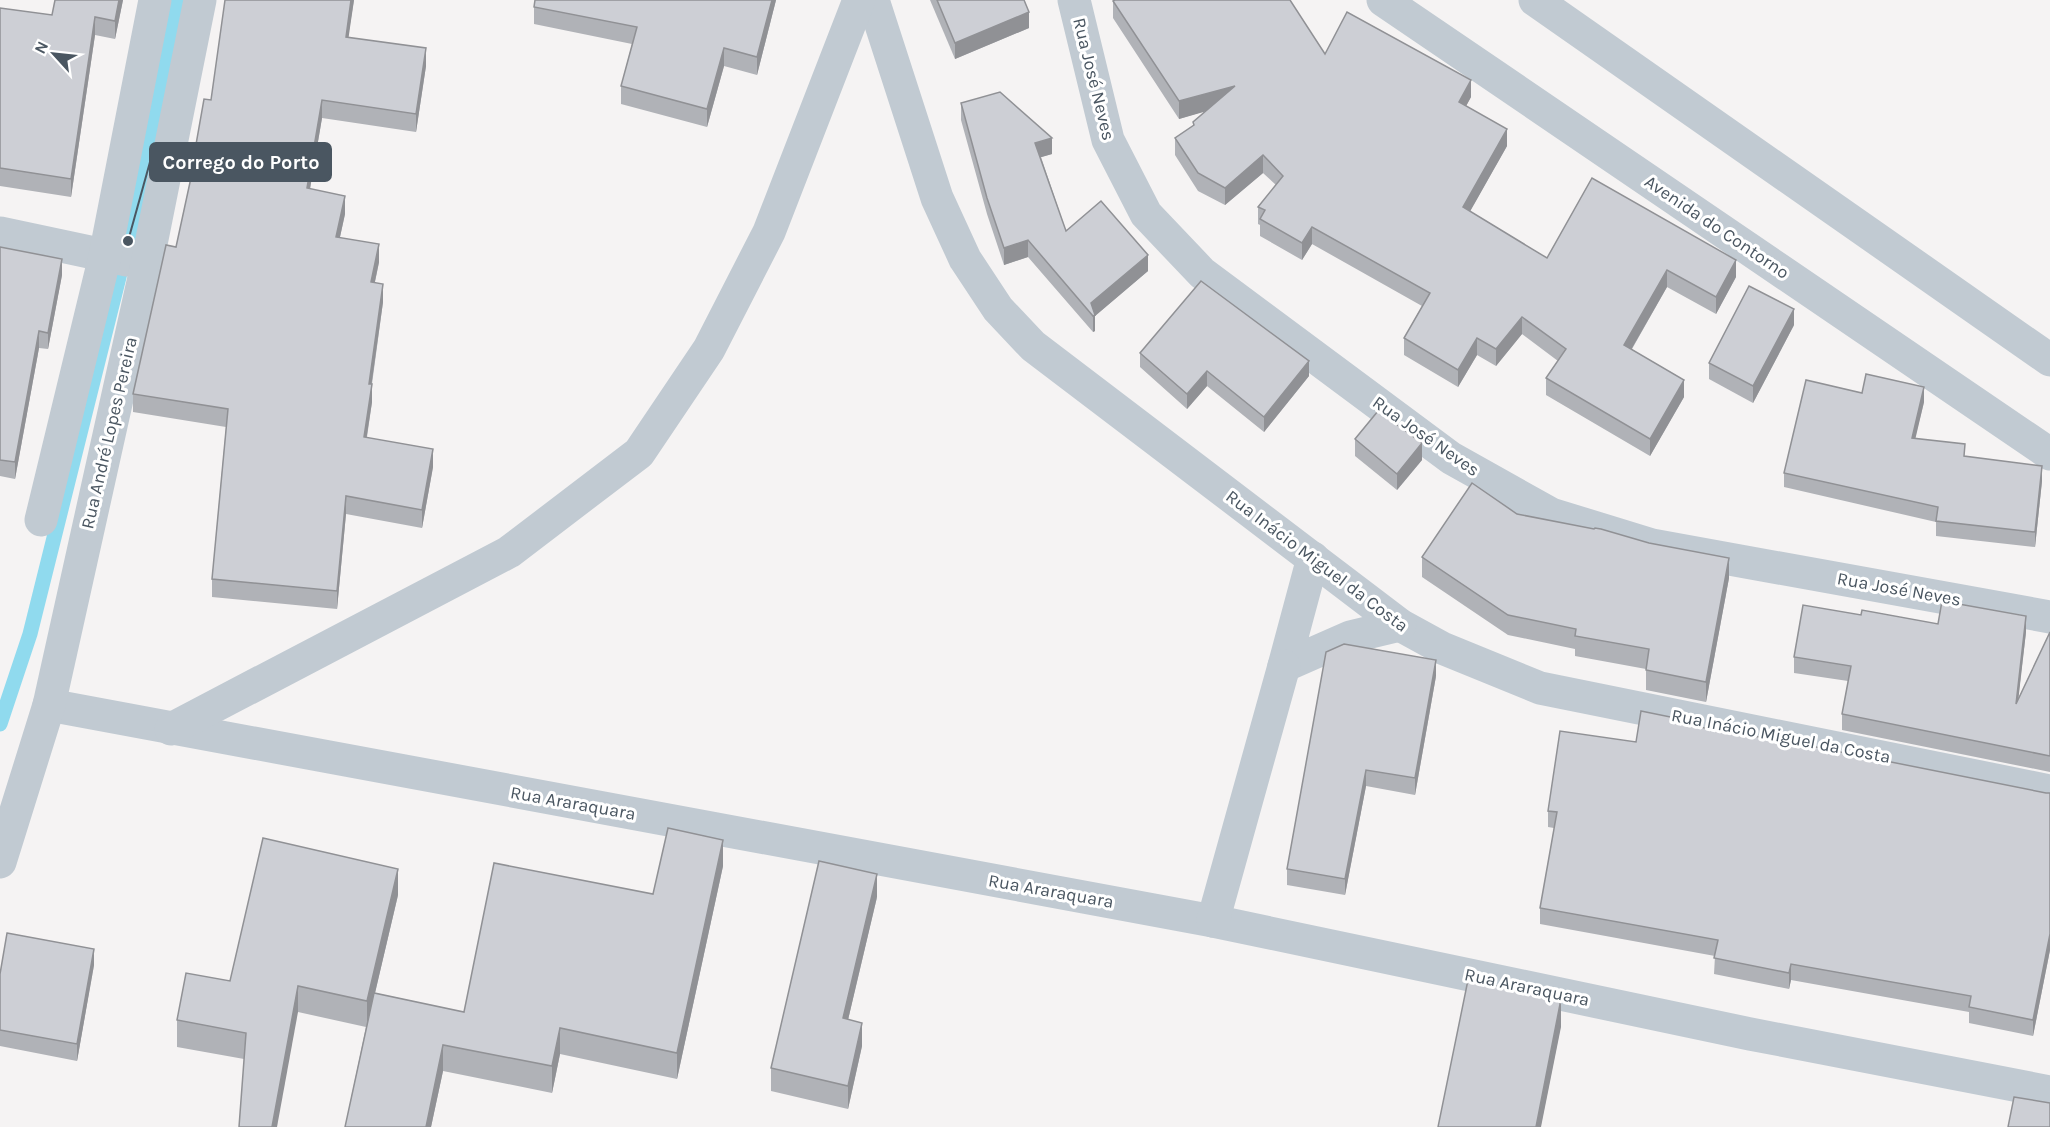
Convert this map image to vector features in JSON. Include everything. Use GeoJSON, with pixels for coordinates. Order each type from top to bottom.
{"type":"FeatureCollection","features":[{"type":"Feature","properties":{"kind":"street"},"geometry":{"type":"LineString","coordinates":[[41,520],[105,256],[155,0]]}},
{"type":"Feature","properties":{"kind":"street","name":"Rua André Lopes Pereira"},"geometry":{"type":"LineString","coordinates":[[0,862],[49,705],[147,264],[200,0]]}},
{"type":"Feature","properties":{"kind":"street"},"geometry":{"type":"LineString","coordinates":[[171,729],[509,552],[639,453],[709,349],[770,232],[859,0]]}},
{"type":"Feature","properties":{"kind":"street","name":"Rua Inácio Miguel da Costa"},"geometry":{"type":"LineString","coordinates":[[873,0],[937,198],[965,259],[999,309],[1033,346],[1400,625],[1442,648],[1540,688],[2050,791]]}},
{"type":"Feature","properties":{"kind":"street","name":"Rua José Neves"},"geometry":{"type":"LineString","coordinates":[[1074,0],[1108,140],[1146,214],[1202,273],[1451,458],[1551,514],[1652,544],[2050,617]]}},
{"type":"Feature","properties":{"kind":"street","name":"Avenida do Contorno"},"geometry":{"type":"LineString","coordinates":[[1383,0],[2050,454]]}},
{"type":"Feature","properties":{"kind":"street"},"geometry":{"type":"LineString","coordinates":[[1535,0],[2050,360]]}},
{"type":"Feature","properties":{"kind":"street"},"geometry":{"type":"LineString","coordinates":[[0,233],[147,264]]}},
{"type":"Feature","properties":{"kind":"street"},"geometry":{"type":"LineString","coordinates":[[1213,921],[1313,558]]}},
{"type":"Feature","properties":{"kind":"street"},"geometry":{"type":"LineString","coordinates":[[1284,666],[1350,637],[1400,625]]}},
{"type":"Feature","properties":{"kind":"street","name":"Rua Araraquara"},"geometry":{"type":"LineString","coordinates":[[49,705],[1213,921],[1750,1034],[2050,1092]]}},
{"type":"Feature","properties":{"kind":"building"},"geometry":{"type":"Polygon","coordinates":[[[55,0],[119,0],[115,21],[95,17],[71,179],[0,168],[0,8],[52,15],[55,0]]]}},
{"type":"Feature","properties":{"kind":"building"},"geometry":{"type":"Polygon","coordinates":[[[225,0],[351,0],[346,37],[426,48],[416,114],[322,100],[307,188],[345,196],[336,237],[379,244],[371,282],[383,284],[364,437],[433,449],[422,510],[346,496],[337,591],[212,579],[228,409],[133,394],[166,245],[176,247],[197,150],[195,150],[204,99],[211,100],[225,0]]]}},
{"type":"Feature","properties":{"kind":"building"},"geometry":{"type":"Polygon","coordinates":[[[535,0],[772,0],[757,57],[724,48],[707,109],[621,86],[637,27],[534,7],[535,0]]]}},
{"type":"Feature","properties":{"kind":"building"},"geometry":{"type":"Polygon","coordinates":[[[937,0],[1024,0],[1029,12],[955,43],[937,0]]]}},
{"type":"Feature","properties":{"kind":"building"},"geometry":{"type":"Polygon","coordinates":[[[1290,0],[1325,54],[1347,12],[1471,80],[1459,102],[1507,129],[1463,207],[1547,258],[1592,178],[1736,260],[1716,297],[1667,270],[1624,345],[1684,380],[1650,439],[1546,378],[1566,349],[1522,317],[1496,349],[1477,338],[1458,370],[1404,338],[1430,293],[1312,227],[1302,243],[1260,219],[1265,210],[1258,207],[1283,176],[1263,155],[1225,188],[1198,173],[1175,138],[1194,125],[1193,122],[1235,86],[1179,101],[1113,1],[1290,0]]]}},
{"type":"Feature","properties":{"kind":"building"},"geometry":{"type":"Polygon","coordinates":[[[1000,92],[1052,138],[1035,143],[1066,231],[1101,201],[1148,255],[1091,303],[1095,315],[1093,316],[1028,240],[1004,248],[987,198],[961,103],[1000,92]]]}},
{"type":"Feature","properties":{"kind":"building"},"geometry":{"type":"Polygon","coordinates":[[[0,247],[62,259],[48,333],[39,331],[15,462],[0,460],[0,247]]]}},
{"type":"Feature","properties":{"kind":"building"},"geometry":{"type":"Polygon","coordinates":[[[1201,281],[1309,361],[1264,417],[1207,371],[1187,394],[1140,353],[1201,281]]]}},
{"type":"Feature","properties":{"kind":"building"},"geometry":{"type":"Polygon","coordinates":[[[1749,286],[1794,309],[1753,386],[1709,363],[1749,286]]]}},
{"type":"Feature","properties":{"kind":"building"},"geometry":{"type":"Polygon","coordinates":[[[1866,374],[1924,387],[1912,438],[1965,444],[1964,456],[2042,466],[2035,532],[1936,521],[1938,507],[1784,473],[1806,380],[1862,393],[1866,374]]]}},
{"type":"Feature","properties":{"kind":"building"},"geometry":{"type":"Polygon","coordinates":[[[1378,411],[1422,443],[1397,474],[1355,439],[1378,411]]]}},
{"type":"Feature","properties":{"kind":"building"},"geometry":{"type":"Polygon","coordinates":[[[1472,483],[1517,514],[1601,529],[1649,543],[1729,558],[1706,682],[1646,670],[1649,649],[1575,636],[1576,629],[1508,615],[1422,557],[1472,483]]]}},
{"type":"Feature","properties":{"kind":"building"},"geometry":{"type":"Polygon","coordinates":[[[1942,601],[2026,616],[2016,704],[2050,632],[2050,756],[1842,714],[1851,666],[1794,657],[1803,605],[1861,615],[1862,610],[1938,624],[1942,601]]]}},
{"type":"Feature","properties":{"kind":"building"},"geometry":{"type":"Polygon","coordinates":[[[1344,644],[1436,660],[1415,778],[1366,770],[1345,879],[1287,869],[1326,652],[1344,644]]]}},
{"type":"Feature","properties":{"kind":"building"},"geometry":{"type":"Polygon","coordinates":[[[1641,711],[1700,723],[1699,727],[1791,742],[2050,793],[2050,934],[2033,1020],[1969,1007],[1971,996],[1791,964],[1789,973],[1714,958],[1718,940],[1540,908],[1557,812],[1548,811],[1560,731],[1636,742],[1641,711]]]}},
{"type":"Feature","properties":{"kind":"building"},"geometry":{"type":"Polygon","coordinates":[[[668,828],[723,840],[677,1053],[560,1028],[552,1066],[443,1045],[426,1127],[345,1127],[374,993],[464,1012],[494,863],[653,894],[668,828]]]}},
{"type":"Feature","properties":{"kind":"building"},"geometry":{"type":"Polygon","coordinates":[[[263,838],[398,869],[367,1001],[298,986],[272,1127],[239,1127],[246,1033],[177,1020],[186,973],[230,981],[263,838]]]}},
{"type":"Feature","properties":{"kind":"building"},"geometry":{"type":"Polygon","coordinates":[[[819,861],[877,874],[843,1018],[862,1023],[848,1086],[771,1068],[819,861]]]}},
{"type":"Feature","properties":{"kind":"building"},"geometry":{"type":"Polygon","coordinates":[[[7,933],[94,949],[77,1044],[0,1030],[0,974],[7,933]]]}},
{"type":"Feature","properties":{"kind":"building"},"geometry":{"type":"Polygon","coordinates":[[[1468,980],[1561,999],[1536,1127],[1438,1127],[1468,980]]]}},
{"type":"Feature","properties":{"kind":"building"},"geometry":{"type":"Polygon","coordinates":[[[2014,1097],[2050,1103],[2050,1127],[2008,1127],[2014,1097]]]}},
{"type":"Feature","properties":{"kind":"waterway"},"geometry":{"type":"LineString","coordinates":[[0,724],[30,634],[128,241],[178,0]]}},
{"type":"Feature","properties":{"kind":"place","name":"Corrego do Porto"},"geometry":{"type":"Point","coordinates":[128,241]}}]}
